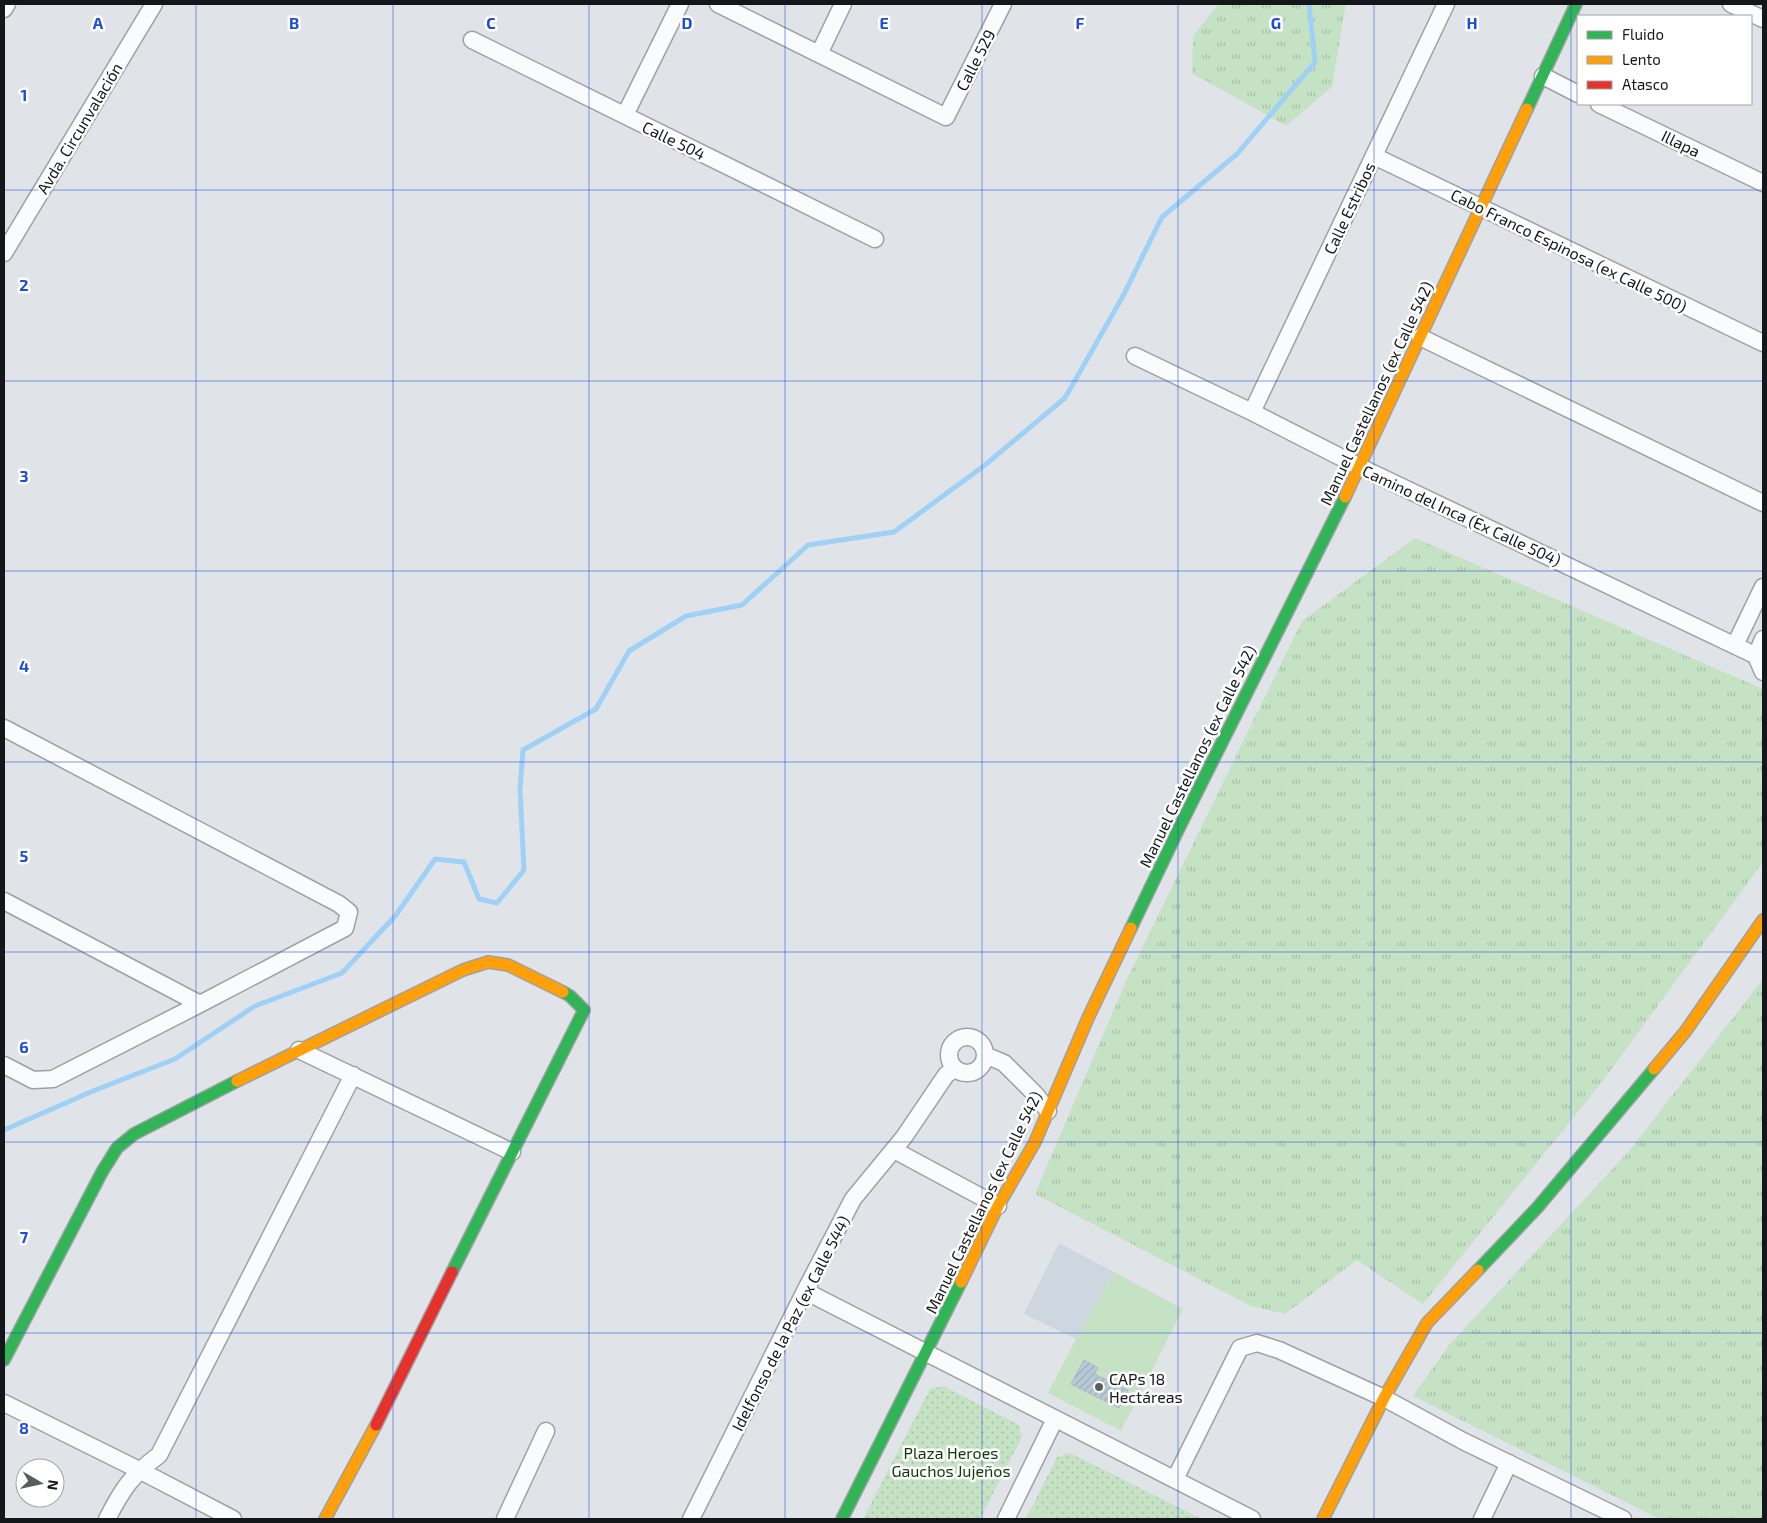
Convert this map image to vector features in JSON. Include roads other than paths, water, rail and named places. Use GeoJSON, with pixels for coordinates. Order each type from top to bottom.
{"type":"FeatureCollection","features":[{"type":"Feature","properties":{"kind":"street"},"geometry":{"type":"LineString","coordinates":[[4,9],[7,4]]}},
{"type":"Feature","properties":{"kind":"street","name":"Avda. Circunvalación"},"geometry":{"type":"LineString","coordinates":[[4,253],[154,4]]}},
{"type":"Feature","properties":{"kind":"street"},"geometry":{"type":"LineString","coordinates":[[625,115],[680,4]]}},
{"type":"Feature","properties":{"kind":"street"},"geometry":{"type":"LineString","coordinates":[[718,4],[819,54],[843,4]]}},
{"type":"Feature","properties":{"kind":"street","name":"Calle 529"},"geometry":{"type":"LineString","coordinates":[[819,54],[946,117],[1004,4]]}},
{"type":"Feature","properties":{"kind":"street","name":"Calle Estribos"},"geometry":{"type":"LineString","coordinates":[[1252,412],[1446,4]]}},
{"type":"Feature","properties":{"kind":"street","name":"Manuel Castellanos (ex Calle 542)"},"geometry":{"type":"LineString","coordinates":[[842,1519],[926,1354],[998,1206],[1035,1142],[1088,1018],[1175,835],[1360,467],[1576,4]]}},
{"type":"Feature","properties":{"kind":"street"},"geometry":{"type":"LineString","coordinates":[[1732,4],[1763,19]]}},
{"type":"Feature","properties":{"kind":"street","name":"Calle 504"},"geometry":{"type":"LineString","coordinates":[[472,40],[875,240]]}},
{"type":"Feature","properties":{"kind":"street"},"geometry":{"type":"LineString","coordinates":[[1543,76],[1577,93]]}},
{"type":"Feature","properties":{"kind":"street","name":"Illapa"},"geometry":{"type":"LineString","coordinates":[[1601,105],[1763,183]]}},
{"type":"Feature","properties":{"kind":"street","name":"Cabo Franco Espinosa (ex Calle 500)"},"geometry":{"type":"LineString","coordinates":[[1374,156],[1763,343]]}},
{"type":"Feature","properties":{"kind":"street"},"geometry":{"type":"LineString","coordinates":[[1420,337],[1763,503]]}},
{"type":"Feature","properties":{"kind":"street","name":"Camino del Inca (Ex Calle 504)"},"geometry":{"type":"LineString","coordinates":[[1135,356],[1252,412],[1360,467],[1759,657]]}},
{"type":"Feature","properties":{"kind":"street"},"geometry":{"type":"LineString","coordinates":[[1735,645],[1763,587]]}},
{"type":"Feature","properties":{"kind":"street"},"geometry":{"type":"LineString","coordinates":[[1763,639],[1759,657],[1763,672]]}},
{"type":"Feature","properties":{"kind":"street"},"geometry":{"type":"LineString","coordinates":[[4,728],[339,904],[349,912],[345,928],[53,1078],[33,1080],[4,1065]]}},
{"type":"Feature","properties":{"kind":"street"},"geometry":{"type":"LineString","coordinates":[[4,901],[200,1004]]}},
{"type":"Feature","properties":{"kind":"street"},"geometry":{"type":"LineString","coordinates":[[1323,1519],[1384,1398],[1427,1323],[1537,1208],[1678,1040],[1763,920]]}},
{"type":"Feature","properties":{"kind":"street"},"geometry":{"type":"LineString","coordinates":[[4,1360],[86,1200],[116,1148],[134,1134],[463,970],[488,962],[508,965],[570,996],[584,1010],[361,1453],[324,1519]]}},
{"type":"Feature","properties":{"kind":"street"},"geometry":{"type":"LineString","coordinates":[[965,1037],[976,1040],[981,1044],[985,1054],[982,1066],[966,1074],[954,1069],[949,1058],[951,1047],[965,1037]]}},
{"type":"Feature","properties":{"kind":"street"},"geometry":{"type":"LineString","coordinates":[[300,1050],[512,1152]]}},
{"type":"Feature","properties":{"kind":"street"},"geometry":{"type":"LineString","coordinates":[[985,1054],[1004,1063],[1037,1096],[1048,1111]]}},
{"type":"Feature","properties":{"kind":"street","name":"Idelfonso de la Paz (ex Calle 544)"},"geometry":{"type":"LineString","coordinates":[[691,1519],[854,1199],[899,1143],[946,1075],[954,1069]]}},
{"type":"Feature","properties":{"kind":"street"},"geometry":{"type":"LineString","coordinates":[[107,1519],[122,1490],[139,1470],[159,1455],[353,1075]]}},
{"type":"Feature","properties":{"kind":"street"},"geometry":{"type":"LineString","coordinates":[[899,1143],[998,1206]]}},
{"type":"Feature","properties":{"kind":"street"},"geometry":{"type":"LineString","coordinates":[[805,1292],[1252,1519]]}},
{"type":"Feature","properties":{"kind":"street"},"geometry":{"type":"LineString","coordinates":[[1175,1479],[1240,1348],[1257,1343],[1279,1350],[1384,1398],[1463,1441],[1623,1519]]}},
{"type":"Feature","properties":{"kind":"street"},"geometry":{"type":"LineString","coordinates":[[4,1403],[233,1519]]}},
{"type":"Feature","properties":{"kind":"street"},"geometry":{"type":"LineString","coordinates":[[1006,1519],[1055,1419]]}},
{"type":"Feature","properties":{"kind":"street"},"geometry":{"type":"LineString","coordinates":[[504,1519],[546,1431]]}},
{"type":"Feature","properties":{"kind":"street"},"geometry":{"type":"LineString","coordinates":[[1482,1519],[1509,1463]]}},
{"type":"Feature","properties":{"kind":"waterway"},"geometry":{"type":"LineString","coordinates":[[4,1130],[93,1091],[175,1059],[255,1006],[342,973],[396,915],[435,859],[464,862],[479,899],[497,903],[524,870],[520,789],[523,750],[596,709],[629,651],[686,616],[742,605],[808,545],[894,532],[985,465],[1065,398],[1123,296],[1162,217],[1237,154],[1315,62],[1309,4]]}},
{"type":"Feature","properties":{"kind":"place","name":"CAPs 18 Hectáreas"},"geometry":{"type":"Point","coordinates":[1099,1387]}},
{"type":"Feature","properties":{"kind":"park label","name":"Plaza Heroes Gauchos Jujeños"},"geometry":{"type":"Point","coordinates":[951,1461]}}]}
